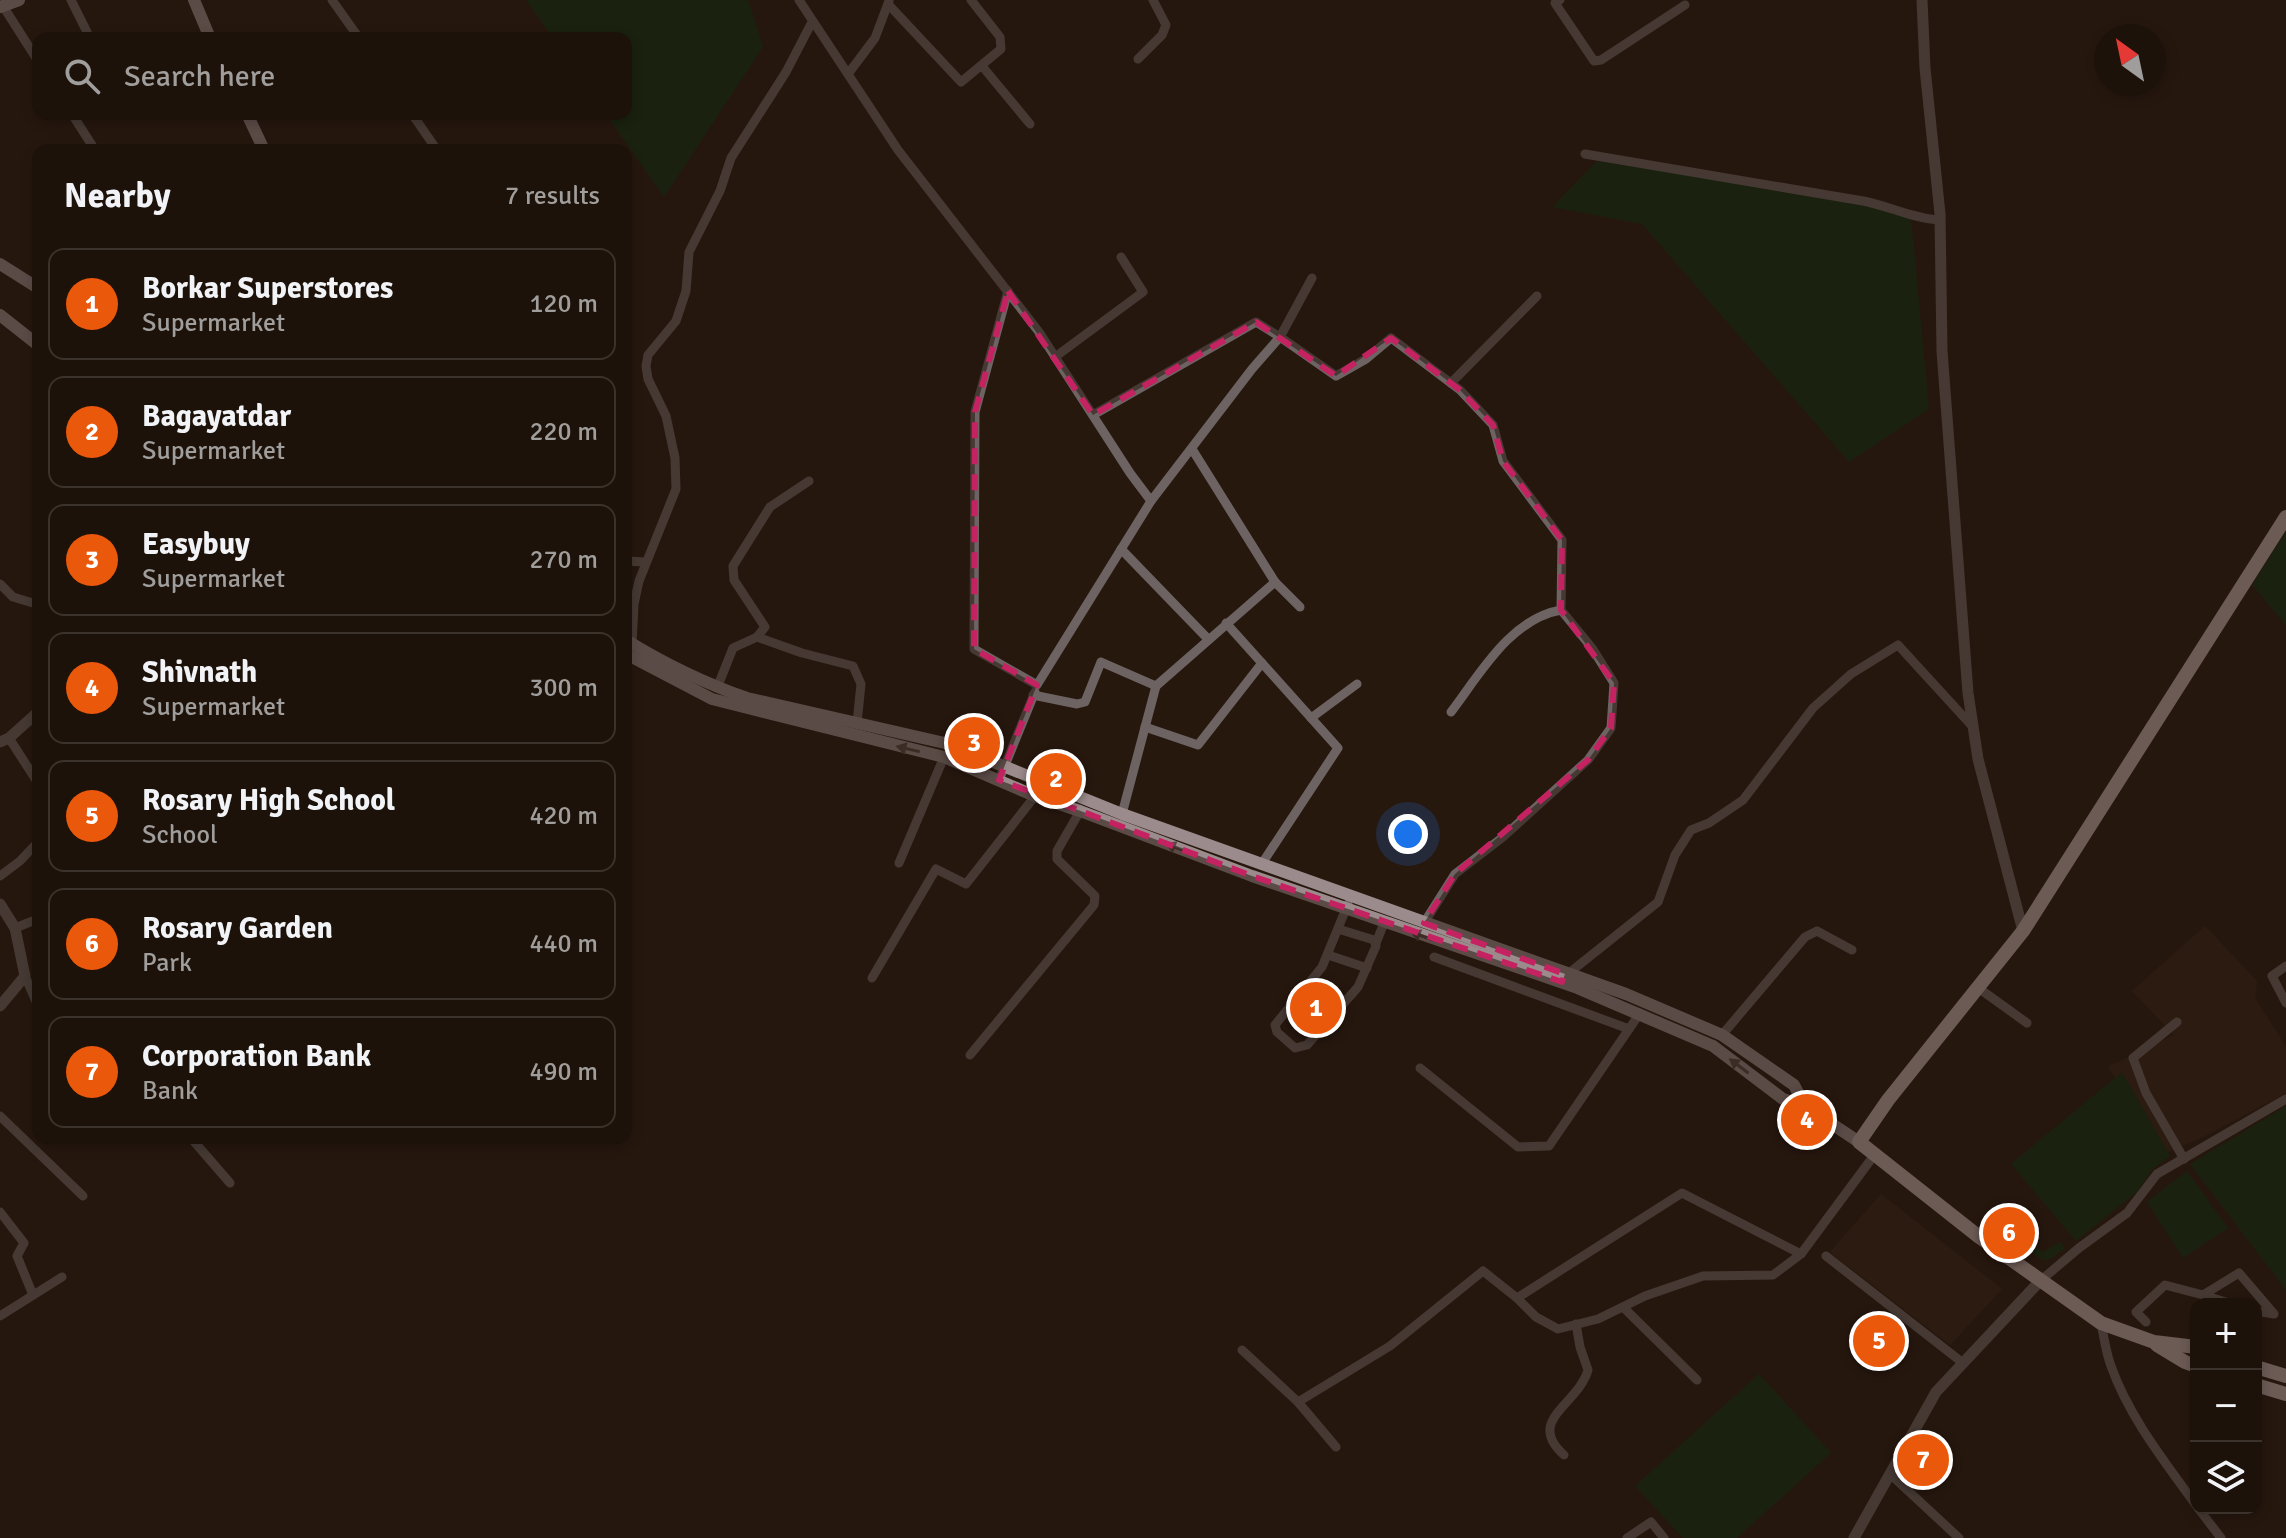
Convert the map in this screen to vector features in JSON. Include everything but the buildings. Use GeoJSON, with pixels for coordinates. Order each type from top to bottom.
{"type":"FeatureCollection","features":[{"type":"Feature","properties":{"kind":"main road"},"geometry":{"type":"LineString","coordinates":[[1,7],[19,0]]}},
{"type":"Feature","properties":{"kind":"main road"},"geometry":{"type":"LineString","coordinates":[[194,0],[207,32]]}},
{"type":"Feature","properties":{"kind":"main road"},"geometry":{"type":"LineString","coordinates":[[250,120],[261,144]]}},
{"type":"Feature","properties":{"kind":"main road"},"geometry":{"type":"LineString","coordinates":[[0,264],[32,284]]}},
{"type":"Feature","properties":{"kind":"main road"},"geometry":{"type":"LineString","coordinates":[[2,317],[32,340]]}},
{"type":"Feature","properties":{"kind":"main road"},"geometry":{"type":"LineString","coordinates":[[1859,1142],[1888,1100],[2023,931],[2286,517]]}},
{"type":"Feature","properties":{"kind":"main road"},"geometry":{"type":"LineString","coordinates":[[632,648],[717,688],[747,698],[949,744],[1122,814],[1261,865],[1348,903],[1384,923],[1626,994],[1722,1035],[1794,1085],[1805,1106]]}},
{"type":"Feature","properties":{"kind":"main road"},"geometry":{"type":"LineString","coordinates":[[632,649],[712,699],[944,757],[1035,796],[1348,903],[1424,923],[1564,978],[1713,1046],[1783,1099],[1805,1106],[1859,1142],[2040,1281],[2101,1323],[2154,1342],[2190,1346]]}},
{"type":"Feature","properties":{"kind":"main road"},"geometry":{"type":"LineString","coordinates":[[2154,1342],[2190,1364]]}},
{"type":"Feature","properties":{"kind":"main road"},"geometry":{"type":"LineString","coordinates":[[2262,1369],[2286,1376]]}},
{"type":"Feature","properties":{"kind":"main road"},"geometry":{"type":"LineString","coordinates":[[2262,1387],[2286,1394]]}},
{"type":"Feature","properties":{"kind":"street"},"geometry":{"type":"LineString","coordinates":[[71,0],[87,32]]}},
{"type":"Feature","properties":{"kind":"street"},"geometry":{"type":"LineString","coordinates":[[332,0],[355,32]]}},
{"type":"Feature","properties":{"kind":"street"},"geometry":{"type":"LineString","coordinates":[[799,0],[898,150],[1008,291],[1151,501]]}},
{"type":"Feature","properties":{"kind":"street"},"geometry":{"type":"LineString","coordinates":[[848,74],[875,38],[888,2],[961,82],[1001,49],[1000,37],[971,0]]}},
{"type":"Feature","properties":{"kind":"street"},"geometry":{"type":"LineString","coordinates":[[1138,59],[1162,35],[1166,25],[1153,0]]}},
{"type":"Feature","properties":{"kind":"street"},"geometry":{"type":"LineString","coordinates":[[1922,0],[1925,68],[1940,220],[1942,351],[1968,693],[1978,759],[2023,931]]}},
{"type":"Feature","properties":{"kind":"street"},"geometry":{"type":"LineString","coordinates":[[1556,1],[1594,61],[1601,60],[1685,5]]}},
{"type":"Feature","properties":{"kind":"street"},"geometry":{"type":"LineString","coordinates":[[1,7],[32,52]]}},
{"type":"Feature","properties":{"kind":"street"},"geometry":{"type":"LineString","coordinates":[[632,618],[645,562],[676,489],[672,444],[663,406],[648,379],[648,355],[676,321],[686,291],[689,252],[720,191],[731,158],[786,72],[812,22]]}},
{"type":"Feature","properties":{"kind":"street"},"geometry":{"type":"LineString","coordinates":[[982,66],[1030,124]]}},
{"type":"Feature","properties":{"kind":"street"},"geometry":{"type":"LineString","coordinates":[[76,120],[91,144]]}},
{"type":"Feature","properties":{"kind":"street"},"geometry":{"type":"LineString","coordinates":[[416,120],[433,144]]}},
{"type":"Feature","properties":{"kind":"street"},"geometry":{"type":"LineString","coordinates":[[1585,154],[1863,201],[1893,207],[1923,219],[1940,220]]}},
{"type":"Feature","properties":{"kind":"street"},"geometry":{"type":"LineString","coordinates":[[1055,357],[1143,292],[1121,257]]}},
{"type":"Feature","properties":{"kind":"street"},"geometry":{"type":"LineString","coordinates":[[999,780],[1035,690],[1121,549],[1151,501],[1280,337],[1312,278]]}},
{"type":"Feature","properties":{"kind":"street"},"geometry":{"type":"LineString","coordinates":[[1008,291],[975,412],[974,649],[1035,690],[1077,704],[1085,702],[1101,662],[1156,686]]}},
{"type":"Feature","properties":{"kind":"street"},"geometry":{"type":"LineString","coordinates":[[1451,383],[1537,296]]}},
{"type":"Feature","properties":{"kind":"street"},"geometry":{"type":"LineString","coordinates":[[1093,415],[1256,322],[1336,376],[1366,359],[1391,338],[1451,383],[1493,425],[1503,461],[1562,540],[1561,610],[1592,648],[1614,683],[1611,728],[1588,760],[1503,837],[1455,874],[1424,923]]}},
{"type":"Feature","properties":{"kind":"street"},"geometry":{"type":"LineString","coordinates":[[1192,449],[1275,582],[1300,607]]}},
{"type":"Feature","properties":{"kind":"street"},"geometry":{"type":"LineString","coordinates":[[717,688],[733,648],[757,637],[765,627],[734,580],[733,566],[770,507],[809,481]]}},
{"type":"Feature","properties":{"kind":"street"},"geometry":{"type":"LineString","coordinates":[[1121,549],[1208,639]]}},
{"type":"Feature","properties":{"kind":"street"},"geometry":{"type":"LineString","coordinates":[[632,561],[645,562]]}},
{"type":"Feature","properties":{"kind":"street"},"geometry":{"type":"LineString","coordinates":[[1122,814],[1156,686],[1275,582]]}},
{"type":"Feature","properties":{"kind":"street"},"geometry":{"type":"LineString","coordinates":[[0,584],[13,597],[32,603]]}},
{"type":"Feature","properties":{"kind":"street"},"geometry":{"type":"LineString","coordinates":[[1451,712],[1505,641],[1548,613],[1561,610]]}},
{"type":"Feature","properties":{"kind":"street"},"geometry":{"type":"LineString","coordinates":[[1226,623],[1338,748],[1261,865]]}},
{"type":"Feature","properties":{"kind":"street"},"geometry":{"type":"LineString","coordinates":[[757,637],[853,666],[861,684],[857,723]]}},
{"type":"Feature","properties":{"kind":"street"},"geometry":{"type":"LineString","coordinates":[[1564,978],[1658,902],[1675,855],[1691,830],[1709,823],[1743,800],[1813,708],[1851,674],[1898,645],[1973,727]]}},
{"type":"Feature","properties":{"kind":"street"},"geometry":{"type":"LineString","coordinates":[[1145,727],[1198,745],[1262,663]]}},
{"type":"Feature","properties":{"kind":"street"},"geometry":{"type":"LineString","coordinates":[[1311,718],[1357,684]]}},
{"type":"Feature","properties":{"kind":"street"},"geometry":{"type":"LineString","coordinates":[[32,717],[5,740],[32,775]]}},
{"type":"Feature","properties":{"kind":"street"},"geometry":{"type":"LineString","coordinates":[[899,863],[944,757]]}},
{"type":"Feature","properties":{"kind":"street"},"geometry":{"type":"LineString","coordinates":[[872,978],[936,869],[966,884],[1035,796]]}},
{"type":"Feature","properties":{"kind":"street"},"geometry":{"type":"LineString","coordinates":[[970,1055],[1094,905],[1095,896],[1057,859],[1057,851],[1080,811]]}},
{"type":"Feature","properties":{"kind":"street"},"geometry":{"type":"LineString","coordinates":[[0,876],[32,848]]}},
{"type":"Feature","properties":{"kind":"street"},"geometry":{"type":"LineString","coordinates":[[1348,903],[1322,967],[1275,1025],[1277,1032],[1295,1048],[1307,1045],[1358,987],[1384,923]]}},
{"type":"Feature","properties":{"kind":"street"},"geometry":{"type":"LineString","coordinates":[[0,904],[15,928],[25,976],[32,992]]}},
{"type":"Feature","properties":{"kind":"street"},"geometry":{"type":"LineString","coordinates":[[15,928],[32,921]]}},
{"type":"Feature","properties":{"kind":"street"},"geometry":{"type":"LineString","coordinates":[[1338,929],[1376,943]]}},
{"type":"Feature","properties":{"kind":"street"},"geometry":{"type":"LineString","coordinates":[[1722,1035],[1805,937],[1817,931],[1852,950]]}},
{"type":"Feature","properties":{"kind":"street"},"geometry":{"type":"LineString","coordinates":[[1328,955],[1367,968]]}},
{"type":"Feature","properties":{"kind":"street"},"geometry":{"type":"LineString","coordinates":[[1434,957],[1629,1029]]}},
{"type":"Feature","properties":{"kind":"street"},"geometry":{"type":"LineString","coordinates":[[2286,966],[2272,976],[2286,1003]]}},
{"type":"Feature","properties":{"kind":"street"},"geometry":{"type":"LineString","coordinates":[[0,1006],[25,976]]}},
{"type":"Feature","properties":{"kind":"street"},"geometry":{"type":"LineString","coordinates":[[1977,987],[2027,1023]]}},
{"type":"Feature","properties":{"kind":"street"},"geometry":{"type":"LineString","coordinates":[[1420,1068],[1518,1147],[1549,1146],[1640,1013]]}},
{"type":"Feature","properties":{"kind":"street"},"geometry":{"type":"LineString","coordinates":[[2177,1022],[2133,1058],[2146,1093],[2184,1159]]}},
{"type":"Feature","properties":{"kind":"street"},"geometry":{"type":"LineString","coordinates":[[1854,1538],[1936,1392],[2040,1281],[2127,1213],[2157,1174],[2286,1099]]}},
{"type":"Feature","properties":{"kind":"street"},"geometry":{"type":"LineString","coordinates":[[0,1116],[83,1196]]}},
{"type":"Feature","properties":{"kind":"street"},"geometry":{"type":"LineString","coordinates":[[196,1144],[230,1183]]}},
{"type":"Feature","properties":{"kind":"street"},"geometry":{"type":"LineString","coordinates":[[1298,1402],[1390,1346],[1483,1271],[1536,1317],[1558,1329],[1598,1319],[1703,1276],[1773,1275],[1801,1254],[1875,1154]]}},
{"type":"Feature","properties":{"kind":"street"},"geometry":{"type":"LineString","coordinates":[[1517,1298],[1682,1193],[1801,1254]]}},
{"type":"Feature","properties":{"kind":"street"},"geometry":{"type":"LineString","coordinates":[[0,1212],[24,1243],[17,1256],[33,1295]]}},
{"type":"Feature","properties":{"kind":"street"},"geometry":{"type":"LineString","coordinates":[[1826,1256],[1963,1363]]}},
{"type":"Feature","properties":{"kind":"street"},"geometry":{"type":"LineString","coordinates":[[2203,1295],[2239,1273],[2260,1298]]}},
{"type":"Feature","properties":{"kind":"street"},"geometry":{"type":"LineString","coordinates":[[0,1316],[62,1277]]}},
{"type":"Feature","properties":{"kind":"street"},"geometry":{"type":"LineString","coordinates":[[2146,1322],[2136,1312],[2165,1285],[2213,1298]]}},
{"type":"Feature","properties":{"kind":"street"},"geometry":{"type":"LineString","coordinates":[[2262,1300],[2274,1314],[2262,1312]]}},
{"type":"Feature","properties":{"kind":"street"},"geometry":{"type":"LineString","coordinates":[[1623,1307],[1697,1380]]}},
{"type":"Feature","properties":{"kind":"street"},"geometry":{"type":"LineString","coordinates":[[2101,1323],[2110,1365],[2127,1402],[2160,1456],[2190,1497]]}},
{"type":"Feature","properties":{"kind":"street"},"geometry":{"type":"LineString","coordinates":[[1564,1455],[1554,1446],[1548,1431],[1550,1423],[1575,1396],[1588,1370],[1576,1324]]}},
{"type":"Feature","properties":{"kind":"street"},"geometry":{"type":"LineString","coordinates":[[1242,1350],[1298,1402],[1336,1447]]}},
{"type":"Feature","properties":{"kind":"street"},"geometry":{"type":"LineString","coordinates":[[1890,1474],[1959,1538]]}},
{"type":"Feature","properties":{"kind":"street"},"geometry":{"type":"LineString","coordinates":[[2203,1514],[2221,1538]]}},
{"type":"Feature","properties":{"kind":"street"},"geometry":{"type":"LineString","coordinates":[[1627,1538],[1651,1522],[1664,1538]]}},
{"type":"Feature","properties":{"kind":"highlighted area"},"geometry":{"type":"Polygon","coordinates":[[[1008,291],[1093,415],[1256,322],[1336,376],[1391,338],[1460,390],[1493,425],[1503,461],[1562,540],[1561,610],[1614,683],[1611,728],[1588,760],[1455,874],[1424,923],[1565,974],[1562,982],[1252,876],[999,780],[1037,685],[974,649],[975,412],[1008,291]]]}},
{"type":"Feature","properties":{"kind":"shaded area"},"geometry":{"type":"Polygon","coordinates":[[[2205,926],[2257,981],[2255,998],[2286,1047],[2286,1093],[2166,1153],[2108,1067],[2174,1035],[2132,991],[2205,926]]]}},
{"type":"Feature","properties":{"kind":"shaded area"},"geometry":{"type":"Polygon","coordinates":[[[1881,1194],[2002,1289],[1950,1345],[1830,1252],[1881,1194]]]}},
{"type":"Feature","properties":{"kind":"green space"},"geometry":{"type":"Polygon","coordinates":[[[526,0],[748,0],[763,47],[664,197],[632,151],[632,144],[627,144],[610,120],[632,120],[632,32],[549,32],[526,0]]]}},
{"type":"Feature","properties":{"kind":"green space"},"geometry":{"type":"Polygon","coordinates":[[[1597,161],[1907,210],[1912,228],[1929,409],[1849,462],[1642,224],[1552,207],[1597,161]]]}},
{"type":"Feature","properties":{"kind":"green space"},"geometry":{"type":"Polygon","coordinates":[[[2286,532],[2286,625],[2252,585],[2286,532]]]}},
{"type":"Feature","properties":{"kind":"green space"},"geometry":{"type":"Polygon","coordinates":[[[2122,1072],[2170,1156],[2153,1169],[2137,1192],[2076,1241],[2011,1164],[2122,1072]]]}},
{"type":"Feature","properties":{"kind":"green space"},"geometry":{"type":"Polygon","coordinates":[[[2286,1106],[2286,1290],[2190,1164],[2286,1106]]]}},
{"type":"Feature","properties":{"kind":"green space"},"geometry":{"type":"Polygon","coordinates":[[[2187,1171],[2228,1228],[2183,1258],[2147,1202],[2187,1171]]]}},
{"type":"Feature","properties":{"kind":"green space"},"geometry":{"type":"Polygon","coordinates":[[[1994,1219],[2043,1252],[2060,1242],[2065,1248],[2051,1259],[2042,1260],[1990,1224],[1994,1219]]]}},
{"type":"Feature","properties":{"kind":"green space"},"geometry":{"type":"Polygon","coordinates":[[[1759,1374],[1831,1453],[1737,1538],[1683,1538],[1635,1486],[1759,1374]]]}},
{"type":"Feature","properties":{"kind":"place","name":"Easybuy"},"geometry":{"type":"Point","coordinates":[974,743]}},
{"type":"Feature","properties":{"kind":"place","name":"Bagayatdar"},"geometry":{"type":"Point","coordinates":[1056,779]}},
{"type":"Feature","properties":{"kind":"place","name":"Borkar Superstores"},"geometry":{"type":"Point","coordinates":[1316,1008]}},
{"type":"Feature","properties":{"kind":"place","name":"Shivnath"},"geometry":{"type":"Point","coordinates":[1807,1120]}},
{"type":"Feature","properties":{"kind":"place","name":"Rosary Garden"},"geometry":{"type":"Point","coordinates":[2009,1233]}},
{"type":"Feature","properties":{"kind":"place","name":"Rosary High School"},"geometry":{"type":"Point","coordinates":[1879,1341]}},
{"type":"Feature","properties":{"kind":"place","name":"Corporation Bank"},"geometry":{"type":"Point","coordinates":[1923,1460]}}]}
